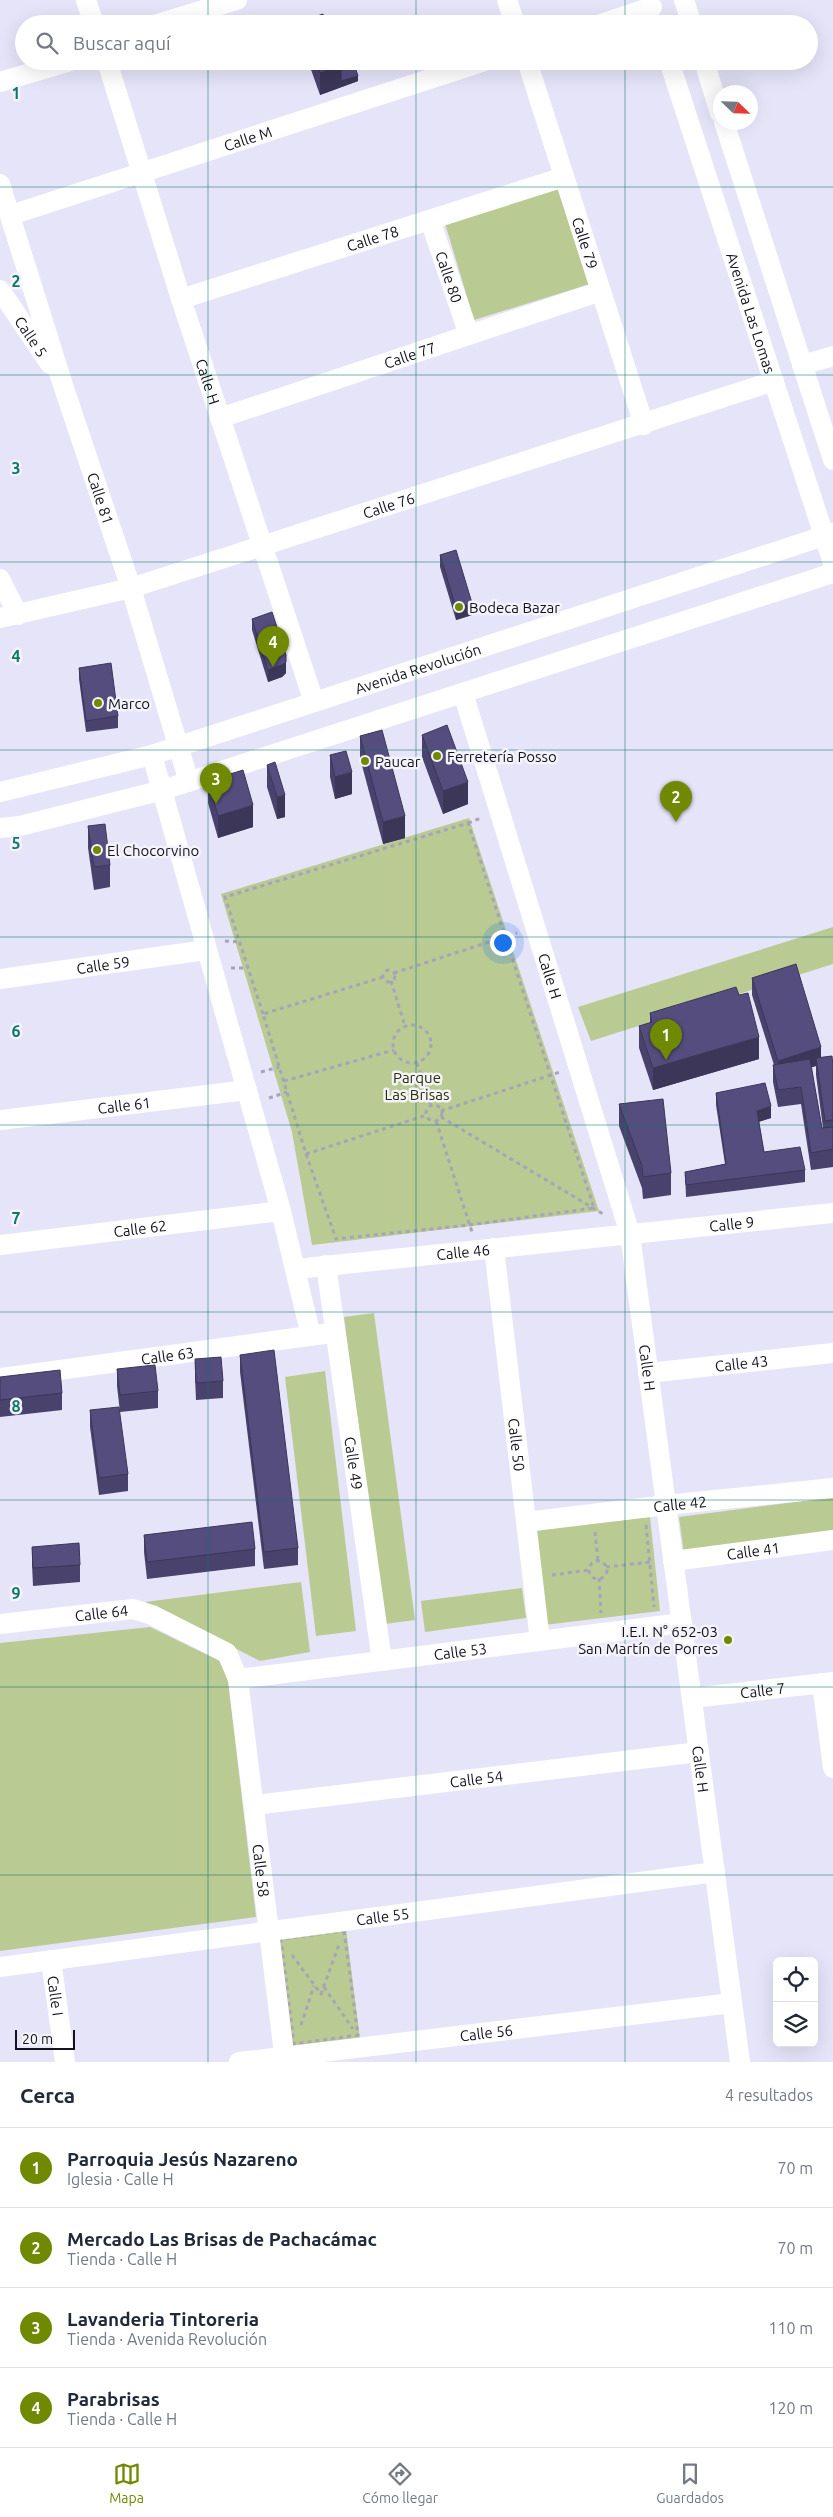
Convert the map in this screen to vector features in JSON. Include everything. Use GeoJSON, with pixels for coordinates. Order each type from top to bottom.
{"type":"FeatureCollection","features":[{"type":"Feature","properties":{"kind":"street"},"geometry":{"type":"LineString","coordinates":[[86,0],[91,15]]}},
{"type":"Feature","properties":{"kind":"street"},"geometry":{"type":"LineString","coordinates":[[187,15],[237,0]]}},
{"type":"Feature","properties":{"kind":"street"},"geometry":{"type":"LineString","coordinates":[[507,0],[512,15]]}},
{"type":"Feature","properties":{"kind":"street"},"geometry":{"type":"LineString","coordinates":[[684,0],[689,15]]}},
{"type":"Feature","properties":{"kind":"street"},"geometry":{"type":"LineString","coordinates":[[634,15],[653,10]]}},
{"type":"Feature","properties":{"kind":"street"},"geometry":{"type":"LineString","coordinates":[[0,82],[41,70]]}},
{"type":"Feature","properties":{"kind":"street","name":"Calle H"},"geometry":{"type":"LineString","coordinates":[[110,70],[140,173],[314,702]]}},
{"type":"Feature","properties":{"kind":"street","name":"Calle M"},"geometry":{"type":"LineString","coordinates":[[10,215],[457,70]]}},
{"type":"Feature","properties":{"kind":"street","name":"Calle 79"},"geometry":{"type":"LineString","coordinates":[[530,70],[644,425]]}},
{"type":"Feature","properties":{"kind":"street","name":"Avenida Las Lomas"},"geometry":{"type":"LineString","coordinates":[[672,70],[774,381],[829,534],[833,563]]}},
{"type":"Feature","properties":{"kind":"street"},"geometry":{"type":"LineString","coordinates":[[707,70],[713,90]]}},
{"type":"Feature","properties":{"kind":"street"},"geometry":{"type":"LineString","coordinates":[[727,130],[833,460]]}},
{"type":"Feature","properties":{"kind":"street","name":"Calle 78"},"geometry":{"type":"LineString","coordinates":[[181,299],[564,177]]}},
{"type":"Feature","properties":{"kind":"street","name":"Calle 81"},"geometry":{"type":"LineString","coordinates":[[0,184],[62,382],[131,588],[189,782]]}},
{"type":"Feature","properties":{"kind":"street","name":"Calle 80"},"geometry":{"type":"LineString","coordinates":[[430,220],[469,335]]}},
{"type":"Feature","properties":{"kind":"street","name":"Calle 5"},"geometry":{"type":"LineString","coordinates":[[0,290],[62,382]]}},
{"type":"Feature","properties":{"kind":"street","name":"Calle 77"},"geometry":{"type":"LineString","coordinates":[[220,418],[601,291]]}},
{"type":"Feature","properties":{"kind":"street"},"geometry":{"type":"LineString","coordinates":[[802,365],[833,356]]}},
{"type":"Feature","properties":{"kind":"street","name":"Calle 76"},"geometry":{"type":"LineString","coordinates":[[9,616],[131,588],[644,425],[774,381]]}},
{"type":"Feature","properties":{"kind":"street","name":"Avenida Revolución"},"geometry":{"type":"LineString","coordinates":[[0,792],[152,755],[829,534]]}},
{"type":"Feature","properties":{"kind":"street"},"geometry":{"type":"LineString","coordinates":[[0,828],[20,826],[163,790],[833,572]]}},
{"type":"Feature","properties":{"kind":"street"},"geometry":{"type":"LineString","coordinates":[[0,580],[9,616]]}},
{"type":"Feature","properties":{"kind":"street","name":"Calle H"},"geometry":{"type":"LineString","coordinates":[[463,693],[630,1234],[740,2062]]}},
{"type":"Feature","properties":{"kind":"street"},"geometry":{"type":"LineString","coordinates":[[152,755],[281,1211],[296,1268],[310,1336]]}},
{"type":"Feature","properties":{"kind":"street","name":"Calle 59"},"geometry":{"type":"LineString","coordinates":[[0,979],[206,950]]}},
{"type":"Feature","properties":{"kind":"street","name":"Calle 61"},"geometry":{"type":"LineString","coordinates":[[0,1120],[247,1090]]}},
{"type":"Feature","properties":{"kind":"street","name":"Calle 62"},"geometry":{"type":"LineString","coordinates":[[0,1245],[281,1211]]}},
{"type":"Feature","properties":{"kind":"street","name":"Calle 9"},"geometry":{"type":"LineString","coordinates":[[630,1234],[833,1213]]}},
{"type":"Feature","properties":{"kind":"street","name":"Calle 46"},"geometry":{"type":"LineString","coordinates":[[296,1268],[630,1234]]}},
{"type":"Feature","properties":{"kind":"street","name":"Calle 50"},"geometry":{"type":"LineString","coordinates":[[486,1249],[526,1522],[540,1640]]}},
{"type":"Feature","properties":{"kind":"street","name":"Calle 49"},"geometry":{"type":"LineString","coordinates":[[326,1265],[382,1660]]}},
{"type":"Feature","properties":{"kind":"street","name":"Calle 63"},"geometry":{"type":"LineString","coordinates":[[0,1378],[336,1333]]}},
{"type":"Feature","properties":{"kind":"street","name":"Calle 43"},"geometry":{"type":"LineString","coordinates":[[648,1373],[833,1353]]}},
{"type":"Feature","properties":{"kind":"street","name":"Calle 42"},"geometry":{"type":"LineString","coordinates":[[526,1522],[833,1488]]}},
{"type":"Feature","properties":{"kind":"street","name":"Calle 41"},"geometry":{"type":"LineString","coordinates":[[674,1561],[833,1540]]}},
{"type":"Feature","properties":{"kind":"street","name":"Calle 64"},"geometry":{"type":"LineString","coordinates":[[0,1624],[133,1610],[152,1615],[227,1653],[238,1679]]}},
{"type":"Feature","properties":{"kind":"street","name":"Calle 53"},"geometry":{"type":"LineString","coordinates":[[238,1679],[682,1623]]}},
{"type":"Feature","properties":{"kind":"street","name":"Calle 58"},"geometry":{"type":"LineString","coordinates":[[238,1679],[254,1805],[275,1934],[291,2051]]}},
{"type":"Feature","properties":{"kind":"street"},"geometry":{"type":"LineString","coordinates":[[828,1683],[833,1768]]}},
{"type":"Feature","properties":{"kind":"street","name":"Calle 7"},"geometry":{"type":"LineString","coordinates":[[692,1698],[828,1683]]}},
{"type":"Feature","properties":{"kind":"street","name":"Calle 54"},"geometry":{"type":"LineString","coordinates":[[254,1805],[699,1752]]}},
{"type":"Feature","properties":{"kind":"street","name":"Calle 55"},"geometry":{"type":"LineString","coordinates":[[0,1966],[345,1926],[715,1872]]}},
{"type":"Feature","properties":{"kind":"street","name":"Calle I"},"geometry":{"type":"LineString","coordinates":[[51,1960],[65,2062]]}},
{"type":"Feature","properties":{"kind":"street","name":"Calle 56"},"geometry":{"type":"LineString","coordinates":[[239,2062],[291,2051],[358,2042],[732,2003]]}},
{"type":"Feature","properties":{"kind":"path"},"geometry":{"type":"LineString","coordinates":[[468,822],[594,1208],[469,1225],[336,1239],[306,1154],[225,897],[468,822]]}},
{"type":"Feature","properties":{"kind":"path"},"geometry":{"type":"LineString","coordinates":[[263,1014],[383,977],[387,971],[394,973],[536,927]]}},
{"type":"Feature","properties":{"kind":"path"},"geometry":{"type":"LineString","coordinates":[[394,973],[391,981],[405,1026]]}},
{"type":"Feature","properties":{"kind":"path"},"geometry":{"type":"LineString","coordinates":[[383,977],[386,982],[391,981]]}},
{"type":"Feature","properties":{"kind":"path"},"geometry":{"type":"LineString","coordinates":[[405,1026],[418,1026],[428,1034],[430,1039],[431,1046],[426,1057],[417,1063],[404,1062],[394,1050],[395,1035],[405,1026]]}},
{"type":"Feature","properties":{"kind":"path"},"geometry":{"type":"LineString","coordinates":[[284,1081],[394,1050]]}},
{"type":"Feature","properties":{"kind":"path"},"geometry":{"type":"LineString","coordinates":[[417,1063],[431,1106]]}},
{"type":"Feature","properties":{"kind":"path"},"geometry":{"type":"LineString","coordinates":[[441,1111],[578,1066]]}},
{"type":"Feature","properties":{"kind":"path"},"geometry":{"type":"LineString","coordinates":[[436,1121],[431,1120],[427,1115],[426,1111],[431,1106],[438,1106],[441,1111],[441,1117]]}},
{"type":"Feature","properties":{"kind":"path"},"geometry":{"type":"LineString","coordinates":[[306,1154],[427,1115]]}},
{"type":"Feature","properties":{"kind":"path"},"geometry":{"type":"LineString","coordinates":[[441,1117],[594,1208],[630,1234]]}},
{"type":"Feature","properties":{"kind":"path"},"geometry":{"type":"LineString","coordinates":[[436,1121],[441,1117]]}},
{"type":"Feature","properties":{"kind":"path"},"geometry":{"type":"LineString","coordinates":[[436,1121],[469,1225],[486,1249]]}},
{"type":"Feature","properties":{"kind":"path"},"geometry":{"type":"LineString","coordinates":[[637,1523],[646,1522],[651,1562],[656,1607],[647,1608]]}},
{"type":"Feature","properties":{"kind":"path"},"geometry":{"type":"LineString","coordinates":[[594,1528],[598,1561]]}},
{"type":"Feature","properties":{"kind":"path"},"geometry":{"type":"LineString","coordinates":[[598,1561],[603,1563],[606,1568],[606,1574],[599,1578],[591,1575],[589,1570],[592,1562],[598,1561]]}},
{"type":"Feature","properties":{"kind":"path"},"geometry":{"type":"LineString","coordinates":[[606,1568],[651,1562]]}},
{"type":"Feature","properties":{"kind":"path"},"geometry":{"type":"LineString","coordinates":[[543,1576],[589,1570]]}},
{"type":"Feature","properties":{"kind":"path"},"geometry":{"type":"LineString","coordinates":[[599,1578],[601,1613]]}},
{"type":"Feature","properties":{"kind":"path"},"geometry":{"type":"LineString","coordinates":[[592,1614],[610,1612]]}},
{"type":"Feature","properties":{"kind":"path"},"geometry":{"type":"LineString","coordinates":[[275,1934],[345,1926]]}},
{"type":"Feature","properties":{"kind":"path"},"geometry":{"type":"LineString","coordinates":[[275,1934],[320,1994],[345,1926]]}},
{"type":"Feature","properties":{"kind":"path"},"geometry":{"type":"LineString","coordinates":[[345,1926],[358,2042]]}},
{"type":"Feature","properties":{"kind":"path"},"geometry":{"type":"LineString","coordinates":[[275,1934],[291,2051],[358,2042]]}},
{"type":"Feature","properties":{"kind":"path"},"geometry":{"type":"LineString","coordinates":[[300,2027],[314,1985]]}},
{"type":"Feature","properties":{"kind":"path"},"geometry":{"type":"LineString","coordinates":[[323,1987],[358,2042]]}},
{"type":"Feature","properties":{"kind":"green space"},"geometry":{"type":"Polygon","coordinates":[[[559,184],[590,284],[474,320],[444,220],[559,184]]]}},
{"type":"Feature","properties":{"kind":"green space","name":"Parque Las Brisas"},"geometry":{"type":"Polygon","coordinates":[[[469,818],[599,1211],[312,1245],[292,1132],[221,894],[469,818]]]}},
{"type":"Feature","properties":{"kind":"green space"},"geometry":{"type":"Polygon","coordinates":[[[833,927],[833,964],[591,1041],[578,1007],[833,927]]]}},
{"type":"Feature","properties":{"kind":"green space"},"geometry":{"type":"Polygon","coordinates":[[[374,1313],[415,1620],[385,1624],[344,1317],[374,1313]]]}},
{"type":"Feature","properties":{"kind":"green space"},"geometry":{"type":"Polygon","coordinates":[[[325,1371],[356,1631],[316,1636],[285,1377],[325,1371]]]}},
{"type":"Feature","properties":{"kind":"green space"},"geometry":{"type":"Polygon","coordinates":[[[833,1497],[833,1535],[684,1554],[679,1517],[833,1497]]]}},
{"type":"Feature","properties":{"kind":"green space"},"geometry":{"type":"Polygon","coordinates":[[[650,1517],[660,1611],[544,1625],[534,1530],[650,1517]]]}},
{"type":"Feature","properties":{"kind":"green space"},"geometry":{"type":"Polygon","coordinates":[[[301,1582],[310,1652],[260,1661],[145,1602],[301,1582]]]}},
{"type":"Feature","properties":{"kind":"green space"},"geometry":{"type":"Polygon","coordinates":[[[522,1588],[526,1618],[425,1632],[421,1601],[522,1588]]]}},
{"type":"Feature","properties":{"kind":"green space"},"geometry":{"type":"Polygon","coordinates":[[[150,1627],[222,1662],[227,1672],[256,1917],[0,1951],[0,1643],[150,1627]]]}},
{"type":"Feature","properties":{"kind":"green space"},"geometry":{"type":"Polygon","coordinates":[[[346,1928],[360,2039],[292,2048],[278,1937],[346,1928]]]}},
{"type":"Feature","properties":{"kind":"building"},"geometry":{"type":"Polygon","coordinates":[[[341,70],[356,70],[358,76],[341,81],[341,70]]]}},
{"type":"Feature","properties":{"kind":"building"},"geometry":{"type":"Polygon","coordinates":[[[456,550],[472,603],[456,608],[440,555],[456,550]]]}},
{"type":"Feature","properties":{"kind":"building"},"geometry":{"type":"Polygon","coordinates":[[[272,612],[286,655],[286,662],[268,670],[252,619],[272,612]]]}},
{"type":"Feature","properties":{"kind":"building","name":"Marco"},"geometry":{"type":"Polygon","coordinates":[[[111,663],[118,716],[86,721],[79,668],[111,663]]]}},
{"type":"Feature","properties":{"kind":"building"},"geometry":{"type":"Polygon","coordinates":[[[447,725],[468,782],[443,791],[422,735],[447,725]]]}},
{"type":"Feature","properties":{"kind":"building"},"geometry":{"type":"Polygon","coordinates":[[[382,730],[405,816],[383,822],[360,736],[382,730]]]}},
{"type":"Feature","properties":{"kind":"building"},"geometry":{"type":"Polygon","coordinates":[[[346,751],[352,772],[335,777],[330,755],[346,751]]]}},
{"type":"Feature","properties":{"kind":"building"},"geometry":{"type":"Polygon","coordinates":[[[275,762],[285,795],[277,797],[267,765],[275,762]]]}},
{"type":"Feature","properties":{"kind":"building"},"geometry":{"type":"Polygon","coordinates":[[[243,770],[253,805],[218,816],[208,781],[243,770]]]}},
{"type":"Feature","properties":{"kind":"building"},"geometry":{"type":"Polygon","coordinates":[[[105,824],[110,865],[94,867],[88,826],[105,824]]]}},
{"type":"Feature","properties":{"kind":"building"},"geometry":{"type":"Polygon","coordinates":[[[796,964],[821,1047],[778,1061],[752,978],[796,964]]]}},
{"type":"Feature","properties":{"kind":"building"},"geometry":{"type":"Polygon","coordinates":[[[736,987],[739,995],[748,993],[759,1037],[653,1068],[639,1026],[652,1022],[650,1013],[736,987]]]}},
{"type":"Feature","properties":{"kind":"building"},"geometry":{"type":"Polygon","coordinates":[[[832,1056],[833,1120],[825,1121],[816,1058],[832,1056]]]}},
{"type":"Feature","properties":{"kind":"building"},"geometry":{"type":"Polygon","coordinates":[[[810,1059],[822,1128],[833,1127],[833,1149],[811,1153],[801,1087],[778,1090],[773,1065],[810,1059]]]}},
{"type":"Feature","properties":{"kind":"building"},"geometry":{"type":"Polygon","coordinates":[[[765,1083],[771,1106],[757,1111],[764,1152],[800,1147],[805,1170],[686,1185],[685,1172],[726,1164],[716,1093],[765,1083]]]}},
{"type":"Feature","properties":{"kind":"building"},"geometry":{"type":"Polygon","coordinates":[[[663,1099],[671,1173],[643,1177],[642,1166],[619,1104],[663,1099]]]}},
{"type":"Feature","properties":{"kind":"building"},"geometry":{"type":"Polygon","coordinates":[[[274,1350],[298,1548],[264,1552],[240,1355],[274,1350]]]}},
{"type":"Feature","properties":{"kind":"building"},"geometry":{"type":"Polygon","coordinates":[[[221,1357],[223,1381],[196,1383],[195,1359],[221,1357]]]}},
{"type":"Feature","properties":{"kind":"building"},"geometry":{"type":"Polygon","coordinates":[[[155,1365],[158,1391],[120,1395],[117,1369],[155,1365]]]}},
{"type":"Feature","properties":{"kind":"building"},"geometry":{"type":"Polygon","coordinates":[[[60,1370],[62,1393],[0,1400],[0,1377],[60,1370]]]}},
{"type":"Feature","properties":{"kind":"building"},"geometry":{"type":"Polygon","coordinates":[[[119,1407],[128,1474],[99,1478],[90,1410],[119,1407]]]}},
{"type":"Feature","properties":{"kind":"building"},"geometry":{"type":"Polygon","coordinates":[[[252,1522],[255,1549],[147,1562],[144,1535],[252,1522]]]}},
{"type":"Feature","properties":{"kind":"building"},"geometry":{"type":"Polygon","coordinates":[[[79,1543],[80,1565],[33,1568],[32,1547],[79,1543]]]}},
{"type":"Feature","properties":{"kind":"place","name":"Bodeca Bazar"},"geometry":{"type":"Point","coordinates":[459,607]}},
{"type":"Feature","properties":{"kind":"place","name":"Parabrisas"},"geometry":{"type":"Point","coordinates":[273,667]}},
{"type":"Feature","properties":{"kind":"place","name":"Marco"},"geometry":{"type":"Point","coordinates":[98,703]}},
{"type":"Feature","properties":{"kind":"place","name":"Ferretería Posso"},"geometry":{"type":"Point","coordinates":[437,756]}},
{"type":"Feature","properties":{"kind":"place","name":"Paucar"},"geometry":{"type":"Point","coordinates":[365,761]}},
{"type":"Feature","properties":{"kind":"place","name":"Lavanderia Tintoreria"},"geometry":{"type":"Point","coordinates":[216,804]}},
{"type":"Feature","properties":{"kind":"place","name":"Mercado Las Brisas de Pachacámac"},"geometry":{"type":"Point","coordinates":[676,822]}},
{"type":"Feature","properties":{"kind":"place","name":"El Chocorvino"},"geometry":{"type":"Point","coordinates":[97,850]}},
{"type":"Feature","properties":{"kind":"place","name":"Parroquia Jesús Nazareno"},"geometry":{"type":"Point","coordinates":[666,1060]}},
{"type":"Feature","properties":{"kind":"place","name":"I.E.I. N° 652-03 San Martín de Porres"},"geometry":{"type":"Point","coordinates":[728,1640]}}]}
